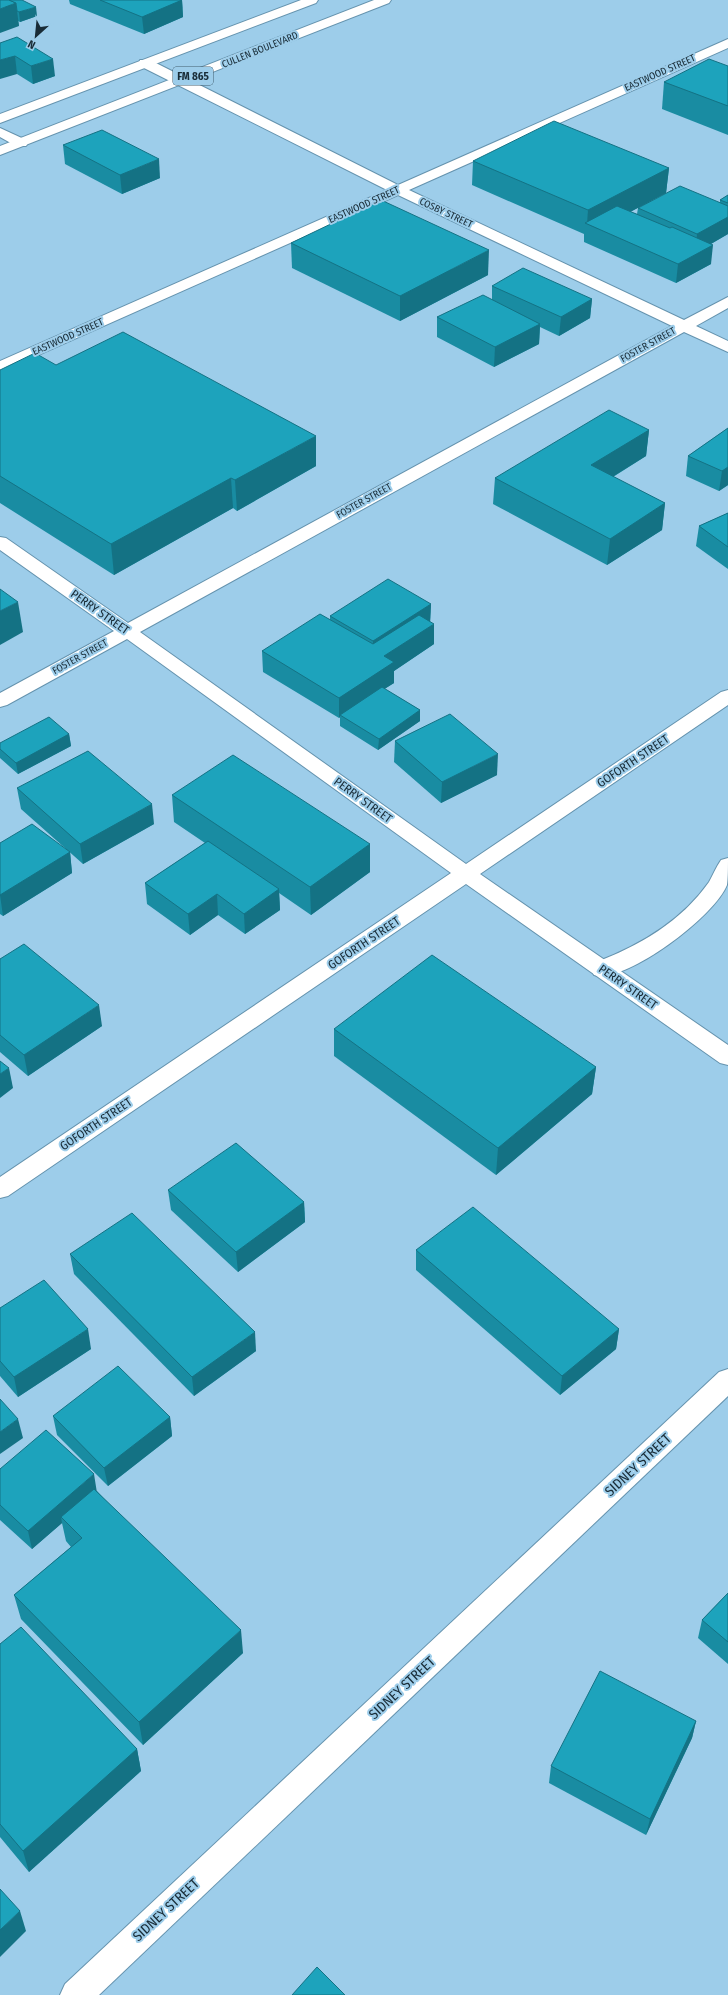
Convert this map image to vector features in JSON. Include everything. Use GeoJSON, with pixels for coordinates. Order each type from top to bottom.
{"type":"FeatureCollection","features":[{"type":"Feature","properties":{"kind":"street","name":"FM 865"},"geometry":{"type":"LineString","coordinates":[[0,119],[312,0]]}},
{"type":"Feature","properties":{"kind":"street","name":"CULLEN BOULEVARD"},"geometry":{"type":"LineString","coordinates":[[0,151],[385,0]]}},
{"type":"Feature","properties":{"kind":"street","name":"EASTWOOD STREET"},"geometry":{"type":"LineString","coordinates":[[0,367],[728,43]]}},
{"type":"Feature","properties":{"kind":"street","name":"COSBY STREET"},"geometry":{"type":"LineString","coordinates":[[145,63],[398,190],[728,347]]}},
{"type":"Feature","properties":{"kind":"street"},"geometry":{"type":"LineString","coordinates":[[0,132],[21,144]]}},
{"type":"Feature","properties":{"kind":"street","name":"FOSTER STREET"},"geometry":{"type":"LineString","coordinates":[[0,701],[728,302]]}},
{"type":"Feature","properties":{"kind":"street","name":"PERRY STREET"},"geometry":{"type":"LineString","coordinates":[[0,542],[127,631],[466,874],[728,1057]]}},
{"type":"Feature","properties":{"kind":"street","name":"GOFORTH STREET"},"geometry":{"type":"LineString","coordinates":[[0,1189],[728,696]]}},
{"type":"Feature","properties":{"kind":"street"},"geometry":{"type":"LineString","coordinates":[[602,969],[629,959],[648,949],[680,927],[713,891],[728,865]]}},
{"type":"Feature","properties":{"kind":"street","name":"SIDNEY STREET"},"geometry":{"type":"LineString","coordinates":[[76,1995],[728,1380]]}},
{"type":"Feature","properties":{"kind":"building"},"geometry":{"type":"Polygon","coordinates":[[[0,0],[9,0],[16,3],[0,9],[0,0]]]}},
{"type":"Feature","properties":{"kind":"building"},"geometry":{"type":"Polygon","coordinates":[[[9,0],[22,0],[36,7],[19,12],[17,11],[16,3],[9,0]]]}},
{"type":"Feature","properties":{"kind":"building"},"geometry":{"type":"Polygon","coordinates":[[[100,0],[182,0],[142,17],[100,0]]]}},
{"type":"Feature","properties":{"kind":"building"},"geometry":{"type":"Polygon","coordinates":[[[17,37],[53,59],[31,66],[15,56],[0,60],[0,43],[17,37]]]}},
{"type":"Feature","properties":{"kind":"building"},"geometry":{"type":"Polygon","coordinates":[[[709,59],[728,66],[728,106],[664,82],[709,59]]]}},
{"type":"Feature","properties":{"kind":"building"},"geometry":{"type":"Polygon","coordinates":[[[554,121],[669,168],[588,210],[473,161],[554,121]]]}},
{"type":"Feature","properties":{"kind":"building"},"geometry":{"type":"Polygon","coordinates":[[[102,130],[159,159],[120,175],[63,145],[102,130]]]}},
{"type":"Feature","properties":{"kind":"building"},"geometry":{"type":"Polygon","coordinates":[[[680,186],[728,206],[728,217],[697,234],[638,208],[680,186]]]}},
{"type":"Feature","properties":{"kind":"building"},"geometry":{"type":"Polygon","coordinates":[[[728,195],[728,203],[720,200],[728,195]]]}},
{"type":"Feature","properties":{"kind":"building"},"geometry":{"type":"Polygon","coordinates":[[[381,200],[489,250],[400,296],[291,243],[381,200]]]}},
{"type":"Feature","properties":{"kind":"building"},"geometry":{"type":"Polygon","coordinates":[[[617,206],[670,228],[672,227],[713,245],[678,264],[585,223],[617,206]]]}},
{"type":"Feature","properties":{"kind":"building"},"geometry":{"type":"Polygon","coordinates":[[[523,268],[592,299],[561,317],[492,286],[523,268]]]}},
{"type":"Feature","properties":{"kind":"building"},"geometry":{"type":"Polygon","coordinates":[[[483,295],[540,324],[495,347],[437,317],[483,295]]]}},
{"type":"Feature","properties":{"kind":"building"},"geometry":{"type":"Polygon","coordinates":[[[123,332],[316,436],[235,480],[231,478],[111,544],[0,476],[0,370],[35,353],[56,365],[123,332]]]}},
{"type":"Feature","properties":{"kind":"building"},"geometry":{"type":"Polygon","coordinates":[[[609,410],[649,430],[591,465],[665,503],[610,539],[495,478],[609,410]]]}},
{"type":"Feature","properties":{"kind":"building"},"geometry":{"type":"Polygon","coordinates":[[[728,428],[728,467],[722,471],[688,456],[728,428]]]}},
{"type":"Feature","properties":{"kind":"building"},"geometry":{"type":"Polygon","coordinates":[[[728,513],[728,547],[699,526],[728,513]]]}},
{"type":"Feature","properties":{"kind":"building"},"geometry":{"type":"Polygon","coordinates":[[[388,579],[431,604],[373,641],[330,616],[388,579]]]}},
{"type":"Feature","properties":{"kind":"building"},"geometry":{"type":"Polygon","coordinates":[[[0,589],[18,602],[0,611],[0,589]]]}},
{"type":"Feature","properties":{"kind":"building"},"geometry":{"type":"Polygon","coordinates":[[[320,614],[373,644],[419,615],[434,624],[384,656],[394,662],[339,698],[262,651],[320,614]]]}},
{"type":"Feature","properties":{"kind":"building"},"geometry":{"type":"Polygon","coordinates":[[[382,687],[420,710],[379,739],[340,715],[382,687]]]}},
{"type":"Feature","properties":{"kind":"building"},"geometry":{"type":"Polygon","coordinates":[[[450,714],[498,754],[442,782],[395,741],[450,714]]]}},
{"type":"Feature","properties":{"kind":"building"},"geometry":{"type":"Polygon","coordinates":[[[49,717],[69,734],[16,763],[0,749],[0,743],[49,717]]]}},
{"type":"Feature","properties":{"kind":"building"},"geometry":{"type":"Polygon","coordinates":[[[88,751],[152,804],[80,844],[17,788],[88,751]]]}},
{"type":"Feature","properties":{"kind":"building"},"geometry":{"type":"Polygon","coordinates":[[[233,755],[370,844],[310,887],[172,795],[233,755]]]}},
{"type":"Feature","properties":{"kind":"building"},"geometry":{"type":"Polygon","coordinates":[[[32,824],[70,852],[0,895],[0,843],[32,824]]]}},
{"type":"Feature","properties":{"kind":"building"},"geometry":{"type":"Polygon","coordinates":[[[208,841],[279,889],[244,914],[217,894],[188,914],[145,883],[208,841]]]}},
{"type":"Feature","properties":{"kind":"building"},"geometry":{"type":"Polygon","coordinates":[[[24,944],[99,1005],[24,1055],[0,1035],[0,959],[24,944]]]}},
{"type":"Feature","properties":{"kind":"building"},"geometry":{"type":"Polygon","coordinates":[[[432,955],[596,1067],[498,1148],[334,1029],[432,955]]]}},
{"type":"Feature","properties":{"kind":"building"},"geometry":{"type":"Polygon","coordinates":[[[0,1061],[9,1068],[0,1074],[0,1061]]]}},
{"type":"Feature","properties":{"kind":"building"},"geometry":{"type":"Polygon","coordinates":[[[236,1143],[304,1202],[236,1252],[168,1190],[236,1143]]]}},
{"type":"Feature","properties":{"kind":"building"},"geometry":{"type":"Polygon","coordinates":[[[473,1207],[619,1329],[562,1376],[416,1250],[473,1207]]]}},
{"type":"Feature","properties":{"kind":"building"},"geometry":{"type":"Polygon","coordinates":[[[132,1213],[255,1332],[192,1377],[70,1254],[132,1213]]]}},
{"type":"Feature","properties":{"kind":"building"},"geometry":{"type":"Polygon","coordinates":[[[44,1280],[88,1329],[14,1377],[0,1361],[0,1308],[44,1280]]]}},
{"type":"Feature","properties":{"kind":"building"},"geometry":{"type":"Polygon","coordinates":[[[118,1366],[170,1417],[104,1468],[53,1416],[118,1366]]]}},
{"type":"Feature","properties":{"kind":"building"},"geometry":{"type":"Polygon","coordinates":[[[0,1399],[18,1419],[0,1432],[0,1399]]]}},
{"type":"Feature","properties":{"kind":"building"},"geometry":{"type":"Polygon","coordinates":[[[46,1430],[94,1474],[28,1531],[0,1505],[0,1469],[46,1430]]]}},
{"type":"Feature","properties":{"kind":"building"},"geometry":{"type":"Polygon","coordinates":[[[94,1489],[241,1630],[139,1722],[14,1595],[82,1538],[61,1517],[94,1489]]]}},
{"type":"Feature","properties":{"kind":"building"},"geometry":{"type":"Polygon","coordinates":[[[728,1593],[728,1642],[702,1620],[728,1593]]]}},
{"type":"Feature","properties":{"kind":"building"},"geometry":{"type":"Polygon","coordinates":[[[21,1627],[137,1749],[23,1851],[0,1824],[0,1644],[21,1627]]]}},
{"type":"Feature","properties":{"kind":"building"},"geometry":{"type":"Polygon","coordinates":[[[600,1671],[696,1721],[650,1819],[551,1766],[600,1671]]]}},
{"type":"Feature","properties":{"kind":"building"},"geometry":{"type":"Polygon","coordinates":[[[0,1889],[20,1911],[0,1930],[0,1889]]]}},
{"type":"Feature","properties":{"kind":"building"},"geometry":{"type":"Polygon","coordinates":[[[317,1967],[345,1995],[292,1995],[317,1967]]]}}]}
